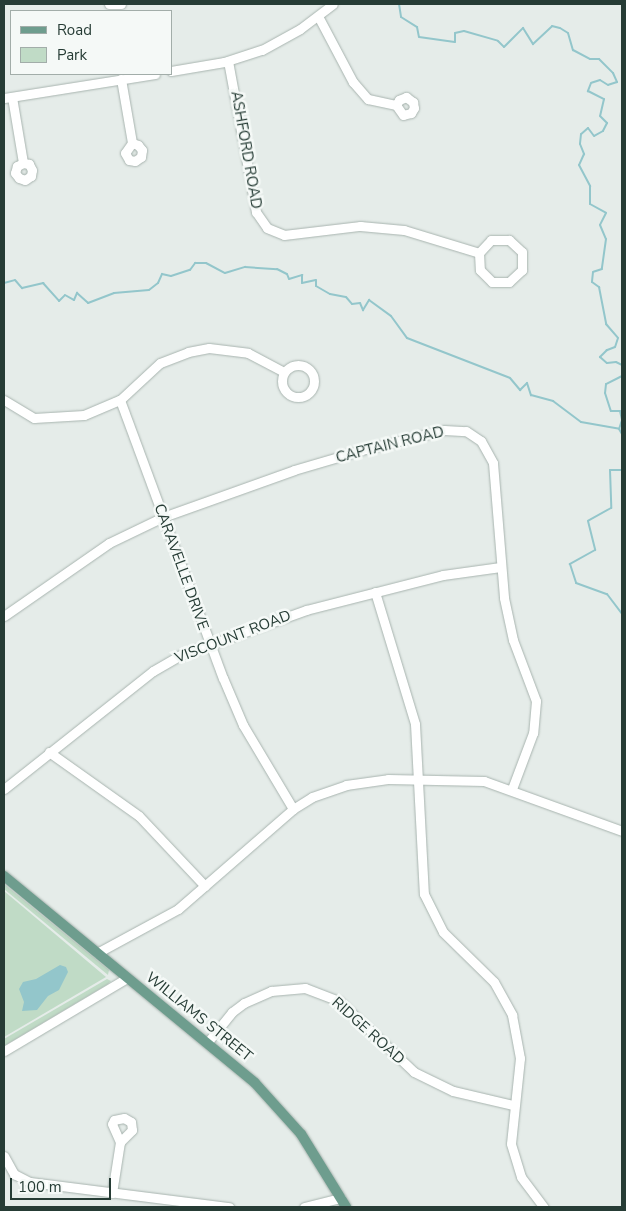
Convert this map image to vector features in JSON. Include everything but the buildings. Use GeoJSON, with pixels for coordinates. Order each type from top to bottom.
{"type":"FeatureCollection","features":[{"type":"Feature","properties":{"kind":"main road","name":"WILLIAMS STREET"},"geometry":{"type":"LineString","coordinates":[[4,876],[207,1042],[255,1084],[286,1116],[314,1153],[343,1202]]}},
{"type":"Feature","properties":{"kind":"street"},"geometry":{"type":"LineString","coordinates":[[109,4],[121,4]]}},
{"type":"Feature","properties":{"kind":"street"},"geometry":{"type":"LineString","coordinates":[[172,71],[228,61],[276,43],[333,4]]}},
{"type":"Feature","properties":{"kind":"street"},"geometry":{"type":"LineString","coordinates":[[318,16],[357,88],[374,102],[396,106]]}},
{"type":"Feature","properties":{"kind":"street","name":"ASHFORD ROAD"},"geometry":{"type":"LineString","coordinates":[[228,61],[256,212],[267,228],[284,235],[347,227],[392,228],[435,237],[479,253]]}},
{"type":"Feature","properties":{"kind":"street"},"geometry":{"type":"LineString","coordinates":[[23,163],[8,98],[148,75]]}},
{"type":"Feature","properties":{"kind":"street"},"geometry":{"type":"LineString","coordinates":[[121,79],[132,143]]}},
{"type":"Feature","properties":{"kind":"street"},"geometry":{"type":"LineString","coordinates":[[491,240],[509,240],[522,252],[522,270],[509,282],[492,282],[480,270],[479,253],[491,240]]}},
{"type":"Feature","properties":{"kind":"street"},"geometry":{"type":"LineString","coordinates":[[4,400],[28,416],[50,420],[84,415],[120,400],[160,363],[200,349],[225,348],[248,353],[284,372]]}},
{"type":"Feature","properties":{"kind":"street","name":"CARAVELLE DRIVE"},"geometry":{"type":"LineString","coordinates":[[120,400],[209,644],[244,725],[293,809]]}},
{"type":"Feature","properties":{"kind":"street","name":"CAPTAIN ROAD"},"geometry":{"type":"LineString","coordinates":[[4,616],[109,543],[163,517],[302,468],[432,432],[461,430],[478,438],[493,463],[500,567],[510,626],[532,684],[536,714],[529,746],[512,789]]}},
{"type":"Feature","properties":{"kind":"street","name":"VISCOUNT ROAD"},"geometry":{"type":"LineString","coordinates":[[4,789],[153,671],[209,644],[306,610],[443,575],[500,567]]}},
{"type":"Feature","properties":{"kind":"street"},"geometry":{"type":"LineString","coordinates":[[375,592],[413,715],[418,779],[420,868],[426,901],[450,941],[488,975],[508,1004],[516,1028],[520,1054],[511,1133],[515,1160],[525,1184],[544,1207]]}},
{"type":"Feature","properties":{"kind":"street"},"geometry":{"type":"LineString","coordinates":[[49,752],[100,785],[138,816],[205,886]]}},
{"type":"Feature","properties":{"kind":"street"},"geometry":{"type":"LineString","coordinates":[[97,953],[166,917],[205,886],[293,809],[312,798],[346,785],[375,780],[477,780],[512,789],[622,831]]}},
{"type":"Feature","properties":{"kind":"street"},"geometry":{"type":"LineString","coordinates":[[4,1051],[127,978]]}},
{"type":"Feature","properties":{"kind":"street","name":"RIDGE ROAD"},"geometry":{"type":"LineString","coordinates":[[207,1042],[232,1012],[244,1003],[271,991],[305,988],[335,998],[414,1072],[461,1093],[514,1105]]}},
{"type":"Feature","properties":{"kind":"street"},"geometry":{"type":"LineString","coordinates":[[112,1193],[120,1142]]}},
{"type":"Feature","properties":{"kind":"street"},"geometry":{"type":"LineString","coordinates":[[4,1156],[14,1174],[30,1182],[229,1207]]}},
{"type":"Feature","properties":{"kind":"street"},"geometry":{"type":"LineString","coordinates":[[304,1207],[343,1202]]}},
{"type":"Feature","properties":{"kind":"green space"},"geometry":{"type":"Polygon","coordinates":[[[4,884],[109,970],[108,975],[4,889],[4,884]]]}},
{"type":"Feature","properties":{"kind":"green space"},"geometry":{"type":"Polygon","coordinates":[[[4,891],[106,977],[4,1037],[4,891]]]}},
{"type":"Feature","properties":{"kind":"green space"},"geometry":{"type":"Polygon","coordinates":[[[107,979],[111,981],[108,984],[4,1046],[4,1039],[107,979]]]}},
{"type":"Feature","properties":{"kind":"water"},"geometry":{"type":"Polygon","coordinates":[[[60,965],[66,967],[68,972],[59,990],[48,996],[37,1010],[22,1011],[24,1002],[19,989],[23,982],[36,979],[60,965]]]}},
{"type":"Feature","properties":{"kind":"waterway"},"geometry":{"type":"LineString","coordinates":[[399,4],[401,17],[417,27],[419,37],[455,42],[455,33],[464,31],[498,41],[504,47],[523,28],[533,44],[552,26],[560,28],[568,33],[573,50],[590,59],[599,59],[613,73],[617,82],[608,85],[600,80],[591,83],[588,91],[604,99],[600,116],[607,123],[603,131],[594,136],[588,128],[581,134],[580,144],[584,154],[579,165],[590,186],[590,204],[606,213],[600,225],[606,239],[602,269],[593,272],[592,282],[599,287],[606,324],[618,338],[615,347],[607,350],[600,357],[607,363],[616,362],[622,365]]}},
{"type":"Feature","properties":{"kind":"waterway"},"geometry":{"type":"LineString","coordinates":[[4,283],[15,280],[22,288],[43,283],[59,301],[65,295],[74,300],[77,293],[88,303],[114,293],[149,290],[158,283],[162,274],[171,276],[190,270],[195,263],[206,263],[225,273],[245,267],[277,269],[287,274],[289,279],[302,275],[302,283],[316,280],[316,286],[330,294],[346,297],[352,304],[360,303],[363,310],[369,300],[391,316],[407,338],[510,378],[520,390],[527,383],[531,395],[553,401],[581,422],[619,429]]}},
{"type":"Feature","properties":{"kind":"waterway"},"geometry":{"type":"LineString","coordinates":[[622,376],[606,384],[605,393],[611,411],[620,411],[622,420]]}},
{"type":"Feature","properties":{"kind":"waterway"},"geometry":{"type":"LineString","coordinates":[[622,420],[619,429],[622,434]]}},
{"type":"Feature","properties":{"kind":"waterway"},"geometry":{"type":"LineString","coordinates":[[622,470],[610,470],[611,508],[588,521],[595,550],[570,564],[576,583],[607,594],[622,614]]}}]}
